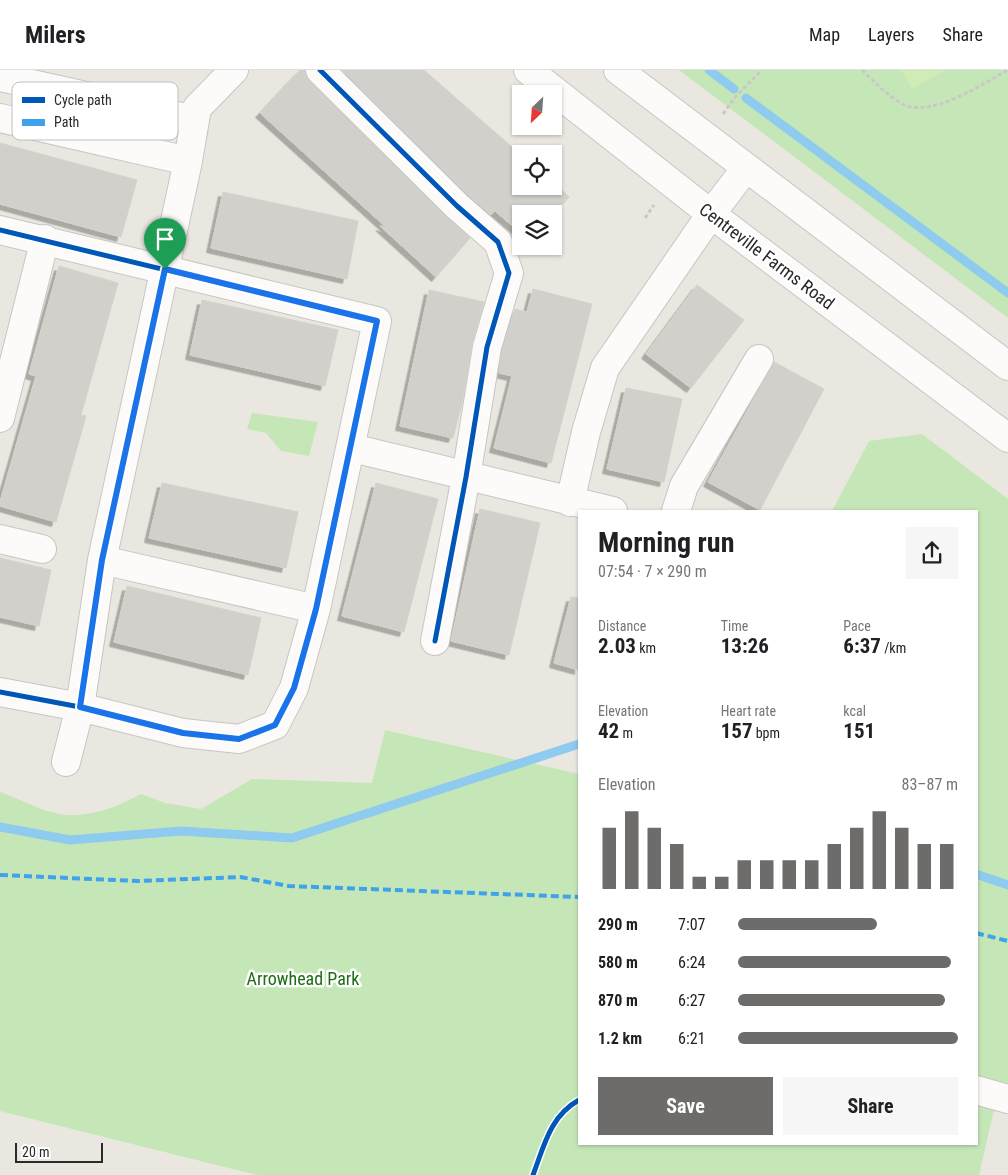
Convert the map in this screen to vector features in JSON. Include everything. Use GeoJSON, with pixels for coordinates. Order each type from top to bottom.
{"type":"FeatureCollection","features":[{"type":"Feature","properties":{"kind":"street"},"geometry":{"type":"LineString","coordinates":[[66,762],[80,707],[102,560],[188,161],[197,108],[234,70]]}},
{"type":"Feature","properties":{"kind":"street"},"geometry":{"type":"LineString","coordinates":[[320,70],[457,206],[498,242],[509,273],[487,347],[466,477],[435,641]]}},
{"type":"Feature","properties":{"kind":"street","name":"Centreville Farms Road"},"geometry":{"type":"LineString","coordinates":[[528,70],[711,214],[1008,438]]}},
{"type":"Feature","properties":{"kind":"street"},"geometry":{"type":"LineString","coordinates":[[618,70],[1008,366]]}},
{"type":"Feature","properties":{"kind":"street"},"geometry":{"type":"LineString","coordinates":[[0,77],[23,82]]}},
{"type":"Feature","properties":{"kind":"street"},"geometry":{"type":"LineString","coordinates":[[178,116],[195,120]]}},
{"type":"Feature","properties":{"kind":"street"},"geometry":{"type":"LineString","coordinates":[[96,140],[188,161]]}},
{"type":"Feature","properties":{"kind":"street"},"geometry":{"type":"LineString","coordinates":[[570,502],[586,432],[605,368],[711,214],[746,168]]}},
{"type":"Feature","properties":{"kind":"street"},"geometry":{"type":"LineString","coordinates":[[0,230],[45,239],[377,321],[352,448],[316,609],[294,688],[275,725],[239,739],[183,733],[80,707],[0,692]]}},
{"type":"Feature","properties":{"kind":"street"},"geometry":{"type":"LineString","coordinates":[[0,418],[45,239]]}},
{"type":"Feature","properties":{"kind":"street"},"geometry":{"type":"LineString","coordinates":[[676,510],[684,486],[759,359]]}},
{"type":"Feature","properties":{"kind":"street"},"geometry":{"type":"LineString","coordinates":[[352,448],[608,510]]}},
{"type":"Feature","properties":{"kind":"street"},"geometry":{"type":"LineString","coordinates":[[0,539],[42,548]]}},
{"type":"Feature","properties":{"kind":"street"},"geometry":{"type":"LineString","coordinates":[[102,560],[316,609]]}},
{"type":"Feature","properties":{"kind":"street"},"geometry":{"type":"LineString","coordinates":[[978,1091],[1008,1099]]}},
{"type":"Feature","properties":{"kind":"path"},"geometry":{"type":"LineString","coordinates":[[862,70],[888,94],[911,107],[941,104],[1008,70]]}},
{"type":"Feature","properties":{"kind":"green space"},"geometry":{"type":"Polygon","coordinates":[[[679,70],[1008,70],[1008,318],[679,70]]]}},
{"type":"Feature","properties":{"kind":"green space"},"geometry":{"type":"Polygon","coordinates":[[[901,70],[946,70],[912,89],[901,70]]]}},
{"type":"Feature","properties":{"kind":"green space"},"geometry":{"type":"Polygon","coordinates":[[[252,413],[318,422],[309,456],[281,451],[266,433],[247,429],[252,413]]]}},
{"type":"Feature","properties":{"kind":"green space","name":"Arrowhead Park"},"geometry":{"type":"Polygon","coordinates":[[[922,434],[1008,499],[1008,1085],[993,1114],[979,1175],[257,1175],[0,1111],[0,792],[48,811],[66,815],[77,815],[89,814],[110,808],[141,794],[165,803],[201,809],[252,779],[372,783],[385,730],[578,774],[578,1145],[978,1145],[978,510],[833,510],[869,441],[922,434]]]}},
{"type":"Feature","properties":{"kind":"building"},"geometry":{"type":"Polygon","coordinates":[[[300,70],[305,70],[309,81],[470,238],[436,277],[380,226],[387,228],[260,113],[300,70]]]}},
{"type":"Feature","properties":{"kind":"building"},"geometry":{"type":"Polygon","coordinates":[[[342,70],[424,70],[512,147],[512,195],[562,195],[562,190],[569,197],[562,205],[512,205],[512,225],[495,211],[491,215],[468,195],[342,70]]]}},
{"type":"Feature","properties":{"kind":"building"},"geometry":{"type":"Polygon","coordinates":[[[0,143],[137,180],[121,237],[0,204],[0,143]]]}},
{"type":"Feature","properties":{"kind":"building"},"geometry":{"type":"Polygon","coordinates":[[[223,192],[358,221],[347,279],[211,248],[223,192]]]}},
{"type":"Feature","properties":{"kind":"building"},"geometry":{"type":"Polygon","coordinates":[[[59,266],[118,283],[81,415],[86,416],[56,522],[0,506],[0,502],[36,376],[29,374],[59,266]]]}},
{"type":"Feature","properties":{"kind":"building"},"geometry":{"type":"Polygon","coordinates":[[[697,285],[744,320],[691,388],[646,354],[697,285]]]}},
{"type":"Feature","properties":{"kind":"building"},"geometry":{"type":"Polygon","coordinates":[[[533,289],[592,304],[551,463],[494,448],[512,376],[499,373],[502,350],[515,309],[527,312],[533,289]]]}},
{"type":"Feature","properties":{"kind":"building"},"geometry":{"type":"Polygon","coordinates":[[[429,290],[484,302],[472,343],[462,403],[453,438],[400,426],[429,290]]]}},
{"type":"Feature","properties":{"kind":"building"},"geometry":{"type":"Polygon","coordinates":[[[202,300],[338,330],[325,386],[190,355],[202,300]]]}},
{"type":"Feature","properties":{"kind":"building"},"geometry":{"type":"Polygon","coordinates":[[[774,362],[824,389],[760,510],[708,482],[774,362]]]}},
{"type":"Feature","properties":{"kind":"building"},"geometry":{"type":"Polygon","coordinates":[[[626,388],[682,399],[664,482],[607,469],[626,388]]]}},
{"type":"Feature","properties":{"kind":"building"},"geometry":{"type":"Polygon","coordinates":[[[162,483],[298,512],[286,568],[149,538],[162,483]]]}},
{"type":"Feature","properties":{"kind":"building"},"geometry":{"type":"Polygon","coordinates":[[[376,483],[438,499],[404,632],[342,616],[376,483]]]}},
{"type":"Feature","properties":{"kind":"building"},"geometry":{"type":"Polygon","coordinates":[[[480,509],[540,523],[509,655],[451,641],[480,509]]]}},
{"type":"Feature","properties":{"kind":"building"},"geometry":{"type":"Polygon","coordinates":[[[0,558],[51,570],[39,626],[0,617],[0,558]]]}},
{"type":"Feature","properties":{"kind":"building"},"geometry":{"type":"Polygon","coordinates":[[[127,586],[261,618],[248,675],[114,642],[127,586]]]}},
{"type":"Feature","properties":{"kind":"building"},"geometry":{"type":"Polygon","coordinates":[[[571,597],[578,598],[578,670],[554,663],[571,597]]]}},
{"type":"Feature","properties":{"kind":"waterway"},"geometry":{"type":"LineString","coordinates":[[709,70],[734,89]]}},
{"type":"Feature","properties":{"kind":"waterway"},"geometry":{"type":"LineString","coordinates":[[746,98],[1008,293]]}},
{"type":"Feature","properties":{"kind":"waterway"},"geometry":{"type":"LineString","coordinates":[[0,827],[70,840],[181,831],[292,838],[578,744]]}},
{"type":"Feature","properties":{"kind":"waterway"},"geometry":{"type":"LineString","coordinates":[[978,875],[1008,885]]}},
{"type":"Feature","properties":{"kind":"marked path"},"geometry":{"type":"LineString","coordinates":[[0,875],[138,881],[240,877],[289,886],[578,897]]}},
{"type":"Feature","properties":{"kind":"marked path"},"geometry":{"type":"LineString","coordinates":[[978,934],[1008,941]]}},
{"type":"Feature","properties":{"kind":"cycle path"},"geometry":{"type":"LineString","coordinates":[[320,70],[457,206],[498,242],[509,273],[487,347],[466,477],[435,641]]}},
{"type":"Feature","properties":{"kind":"cycle path"},"geometry":{"type":"LineString","coordinates":[[0,230],[377,321],[316,609],[294,688],[275,725],[239,739],[183,733],[80,707],[0,692]]}},
{"type":"Feature","properties":{"kind":"cycle path"},"geometry":{"type":"LineString","coordinates":[[533,1175],[549,1133],[555,1123],[561,1114],[578,1101]]}},
{"type":"Feature","properties":{"kind":"route"},"geometry":{"type":"LineString","coordinates":[[165,269],[377,321],[352,448],[316,609],[294,688],[275,725],[239,739],[183,733],[80,707],[102,560],[165,269]]}}]}
